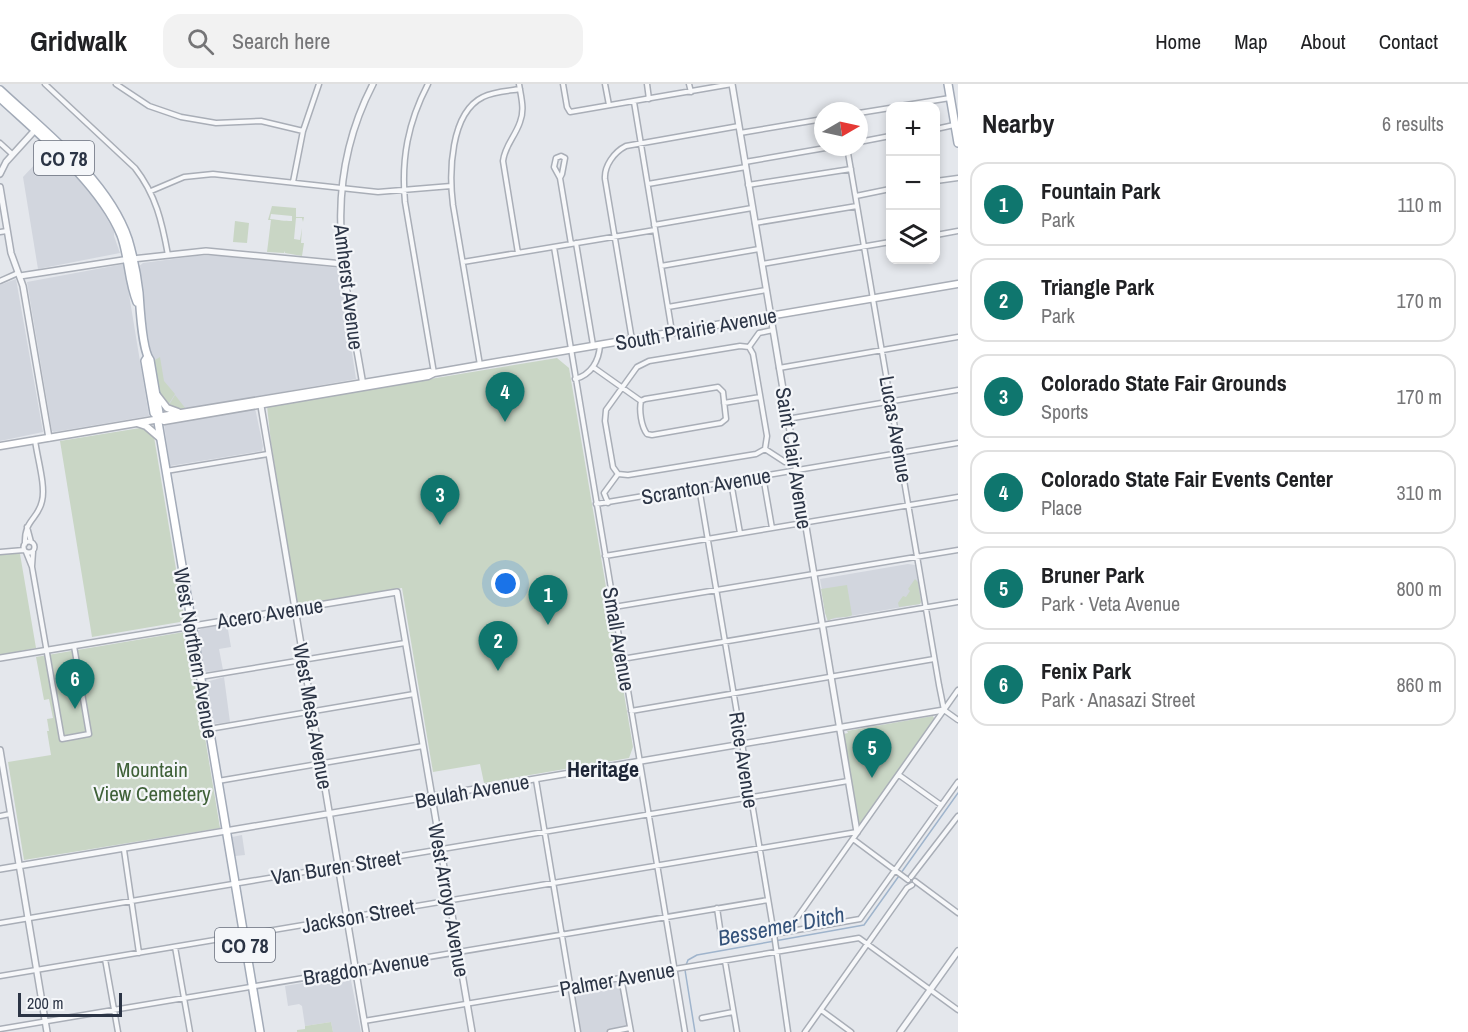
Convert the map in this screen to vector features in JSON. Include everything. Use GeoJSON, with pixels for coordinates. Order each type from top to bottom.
{"type":"FeatureCollection","features":[{"type":"Feature","properties":{"kind":"main road"},"geometry":{"type":"LineString","coordinates":[[948,84],[958,143]]}},
{"type":"Feature","properties":{"kind":"main road","name":"West Northern Avenue"},"geometry":{"type":"LineString","coordinates":[[0,90],[79,174],[106,210],[121,235],[131,259],[139,295],[138,305],[147,358],[147,372],[154,413],[158,418]]}},
{"type":"Feature","properties":{"kind":"main road","name":"West Northern Avenue"},"geometry":{"type":"LineString","coordinates":[[0,98],[37,128]]}},
{"type":"Feature","properties":{"kind":"main road","name":"South Prairie Avenue"},"geometry":{"type":"LineString","coordinates":[[158,418],[164,421],[260,402],[428,376],[480,365],[958,284]]}},
{"type":"Feature","properties":{"kind":"main road","name":"West Northern Avenue"},"geometry":{"type":"LineString","coordinates":[[147,358],[150,360],[156,392],[165,471],[260,1032]]}},
{"type":"Feature","properties":{"kind":"main road"},"geometry":{"type":"LineString","coordinates":[[156,392],[167,408],[182,412]]}},
{"type":"Feature","properties":{"kind":"main road","name":"South Prairie Avenue"},"geometry":{"type":"LineString","coordinates":[[0,446],[137,423],[182,412],[260,402]]}},
{"type":"Feature","properties":{"kind":"main road"},"geometry":{"type":"LineString","coordinates":[[137,423],[146,426],[160,438]]}},
{"type":"Feature","properties":{"kind":"street"},"geometry":{"type":"LineString","coordinates":[[45,84],[135,168],[151,191],[162,218],[168,255]]}},
{"type":"Feature","properties":{"kind":"street"},"geometry":{"type":"LineString","coordinates":[[116,84],[149,106],[173,115],[216,123],[261,121],[303,131]]}},
{"type":"Feature","properties":{"kind":"street"},"geometry":{"type":"LineString","coordinates":[[293,182],[303,131],[318,84]]}},
{"type":"Feature","properties":{"kind":"street","name":"Amherst Avenue"},"geometry":{"type":"LineString","coordinates":[[363,385],[343,264],[339,221],[341,187],[348,150],[354,129],[374,84]]}},
{"type":"Feature","properties":{"kind":"street"},"geometry":{"type":"LineString","coordinates":[[428,84],[415,113],[407,140],[404,158],[404,190],[434,373]]}},
{"type":"Feature","properties":{"kind":"street"},"geometry":{"type":"LineString","coordinates":[[563,84],[570,112],[732,84]]}},
{"type":"Feature","properties":{"kind":"street"},"geometry":{"type":"LineString","coordinates":[[605,84],[609,105]]}},
{"type":"Feature","properties":{"kind":"street"},"geometry":{"type":"LineString","coordinates":[[647,84],[649,99]]}},
{"type":"Feature","properties":{"kind":"street"},"geometry":{"type":"LineString","coordinates":[[689,84],[690,92]]}},
{"type":"Feature","properties":{"kind":"street","name":"Saint Clair Avenue"},"geometry":{"type":"LineString","coordinates":[[732,84],[857,832]]}},
{"type":"Feature","properties":{"kind":"street"},"geometry":{"type":"LineString","coordinates":[[480,365],[451,186],[455,144],[469,109],[476,101],[489,94],[520,87],[523,104],[521,121],[506,147],[503,161],[518,253]]}},
{"type":"Feature","properties":{"kind":"street"},"geometry":{"type":"LineString","coordinates":[[925,102],[950,98]]}},
{"type":"Feature","properties":{"kind":"street"},"geometry":{"type":"LineString","coordinates":[[633,102],[672,333]]}},
{"type":"Feature","properties":{"kind":"street"},"geometry":{"type":"LineString","coordinates":[[868,112],[886,109]]}},
{"type":"Feature","properties":{"kind":"street"},"geometry":{"type":"LineString","coordinates":[[632,340],[605,179],[606,169],[622,148],[641,143],[814,120]]}},
{"type":"Feature","properties":{"kind":"street"},"geometry":{"type":"LineString","coordinates":[[940,128],[955,125]]}},
{"type":"Feature","properties":{"kind":"street"},"geometry":{"type":"LineString","coordinates":[[0,174],[12,154],[37,128]]}},
{"type":"Feature","properties":{"kind":"street"},"geometry":{"type":"LineString","coordinates":[[868,140],[886,137]]}},
{"type":"Feature","properties":{"kind":"street"},"geometry":{"type":"LineString","coordinates":[[0,143],[12,154]]}},
{"type":"Feature","properties":{"kind":"street"},"geometry":{"type":"LineString","coordinates":[[648,184],[814,151]]}},
{"type":"Feature","properties":{"kind":"street"},"geometry":{"type":"LineString","coordinates":[[560,178],[565,161],[565,158],[561,156],[556,158],[555,170],[560,178],[598,355],[594,367],[586,375],[575,379]]}},
{"type":"Feature","properties":{"kind":"street","name":"Lucas Avenue"},"geometry":{"type":"LineString","coordinates":[[849,156],[944,710]]}},
{"type":"Feature","properties":{"kind":"street"},"geometry":{"type":"LineString","coordinates":[[748,185],[851,169]]}},
{"type":"Feature","properties":{"kind":"street"},"geometry":{"type":"LineString","coordinates":[[151,191],[178,179],[202,174],[221,174],[378,192],[451,186]]}},
{"type":"Feature","properties":{"kind":"street"},"geometry":{"type":"LineString","coordinates":[[940,181],[958,178]]}},
{"type":"Feature","properties":{"kind":"street"},"geometry":{"type":"LineString","coordinates":[[0,187],[10,253],[23,286],[49,438]]}},
{"type":"Feature","properties":{"kind":"street"},"geometry":{"type":"LineString","coordinates":[[855,196],[886,190]]}},
{"type":"Feature","properties":{"kind":"street"},"geometry":{"type":"LineString","coordinates":[[755,223],[857,206]]}},
{"type":"Feature","properties":{"kind":"street"},"geometry":{"type":"LineString","coordinates":[[463,262],[615,237],[752,208]]}},
{"type":"Feature","properties":{"kind":"street"},"geometry":{"type":"LineString","coordinates":[[0,232],[7,231]]}},
{"type":"Feature","properties":{"kind":"street"},"geometry":{"type":"LineString","coordinates":[[940,234],[958,231]]}},
{"type":"Feature","properties":{"kind":"street"},"geometry":{"type":"LineString","coordinates":[[762,264],[886,243]]}},
{"type":"Feature","properties":{"kind":"street","name":"Small Avenue"},"geometry":{"type":"LineString","coordinates":[[554,247],[685,1032]]}},
{"type":"Feature","properties":{"kind":"street"},"geometry":{"type":"LineString","coordinates":[[661,266],[759,249]]}},
{"type":"Feature","properties":{"kind":"street"},"geometry":{"type":"LineString","coordinates":[[0,281],[19,275],[131,259],[217,251],[343,264]]}},
{"type":"Feature","properties":{"kind":"street"},"geometry":{"type":"LineString","coordinates":[[668,307],[766,290]]}},
{"type":"Feature","properties":{"kind":"street"},"geometry":{"type":"LineString","coordinates":[[749,347],[759,333],[773,330]]}},
{"type":"Feature","properties":{"kind":"street"},"geometry":{"type":"LineString","coordinates":[[779,368],[958,337]]}},
{"type":"Feature","properties":{"kind":"street"},"geometry":{"type":"LineString","coordinates":[[749,347],[740,346],[642,363],[608,406],[605,415],[613,467],[618,474],[627,475],[756,454],[765,449]]}},
{"type":"Feature","properties":{"kind":"street"},"geometry":{"type":"LineString","coordinates":[[749,347],[753,354],[767,436],[765,449]]}},
{"type":"Feature","properties":{"kind":"street"},"geometry":{"type":"LineString","coordinates":[[594,367],[641,401]]}},
{"type":"Feature","properties":{"kind":"street"},"geometry":{"type":"LineString","coordinates":[[716,387],[722,389],[727,417],[723,422],[650,435],[644,429],[641,401],[716,387]]}},
{"type":"Feature","properties":{"kind":"street"},"geometry":{"type":"LineString","coordinates":[[788,419],[958,390]]}},
{"type":"Feature","properties":{"kind":"street"},"geometry":{"type":"LineString","coordinates":[[724,403],[760,397]]}},
{"type":"Feature","properties":{"kind":"street","name":"West Mesa Avenue"},"geometry":{"type":"LineString","coordinates":[[260,402],[366,1032]]}},
{"type":"Feature","properties":{"kind":"street"},"geometry":{"type":"LineString","coordinates":[[35,440],[43,494],[42,504],[26,526],[25,548],[32,567],[62,739],[89,734],[74,645]]}},
{"type":"Feature","properties":{"kind":"street","name":"Scranton Avenue"},"geometry":{"type":"LineString","coordinates":[[596,504],[958,443]]}},
{"type":"Feature","properties":{"kind":"street"},"geometry":{"type":"LineString","coordinates":[[765,449],[785,462]]}},
{"type":"Feature","properties":{"kind":"street"},"geometry":{"type":"LineString","coordinates":[[165,471],[268,454]]}},
{"type":"Feature","properties":{"kind":"street"},"geometry":{"type":"LineString","coordinates":[[785,462],[794,458]]}},
{"type":"Feature","properties":{"kind":"street"},"geometry":{"type":"LineString","coordinates":[[785,462],[785,473]]}},
{"type":"Feature","properties":{"kind":"street"},"geometry":{"type":"LineString","coordinates":[[604,493],[618,474]]}},
{"type":"Feature","properties":{"kind":"street"},"geometry":{"type":"LineString","coordinates":[[764,476],[772,528]]}},
{"type":"Feature","properties":{"kind":"street"},"geometry":{"type":"LineString","coordinates":[[732,482],[740,533]]}},
{"type":"Feature","properties":{"kind":"street","name":"Rice Avenue"},"geometry":{"type":"LineString","coordinates":[[699,487],[774,934],[788,1032]]}},
{"type":"Feature","properties":{"kind":"street"},"geometry":{"type":"LineString","coordinates":[[594,492],[604,493]]}},
{"type":"Feature","properties":{"kind":"street"},"geometry":{"type":"LineString","coordinates":[[604,493],[608,503]]}},
{"type":"Feature","properties":{"kind":"street"},"geometry":{"type":"LineString","coordinates":[[605,556],[958,497]]}},
{"type":"Feature","properties":{"kind":"street"},"geometry":{"type":"LineString","coordinates":[[26,526],[35,547],[32,567]]}},
{"type":"Feature","properties":{"kind":"street"},"geometry":{"type":"LineString","coordinates":[[0,552],[25,548],[32,542]]}},
{"type":"Feature","properties":{"kind":"street"},"geometry":{"type":"LineString","coordinates":[[25,548],[33,552]]}},
{"type":"Feature","properties":{"kind":"street"},"geometry":{"type":"LineString","coordinates":[[614,607],[958,550]]}},
{"type":"Feature","properties":{"kind":"street","name":"Acero Avenue"},"geometry":{"type":"LineString","coordinates":[[0,658],[397,591]]}},
{"type":"Feature","properties":{"kind":"street","name":"West Arroyo Avenue"},"geometry":{"type":"LineString","coordinates":[[397,591],[472,1032]]}},
{"type":"Feature","properties":{"kind":"street"},"geometry":{"type":"LineString","coordinates":[[622,659],[958,602]]}},
{"type":"Feature","properties":{"kind":"street"},"geometry":{"type":"LineString","coordinates":[[200,677],[406,642]]}},
{"type":"Feature","properties":{"kind":"street"},"geometry":{"type":"LineString","coordinates":[[631,711],[934,659]]}},
{"type":"Feature","properties":{"kind":"street"},"geometry":{"type":"LineString","coordinates":[[787,932],[958,690]]}},
{"type":"Feature","properties":{"kind":"street"},"geometry":{"type":"LineString","coordinates":[[208,729],[415,694]]}},
{"type":"Feature","properties":{"kind":"street"},"geometry":{"type":"LineString","coordinates":[[944,710],[958,720]]}},
{"type":"Feature","properties":{"kind":"street","name":"Beulah Avenue"},"geometry":{"type":"LineString","coordinates":[[0,869],[124,850],[944,710]]}},
{"type":"Feature","properties":{"kind":"street"},"geometry":{"type":"LineString","coordinates":[[218,781],[423,746]]}},
{"type":"Feature","properties":{"kind":"street"},"geometry":{"type":"LineString","coordinates":[[0,750],[47,1032]]}},
{"type":"Feature","properties":{"kind":"street"},"geometry":{"type":"LineString","coordinates":[[899,775],[941,805]]}},
{"type":"Feature","properties":{"kind":"street"},"geometry":{"type":"LineString","coordinates":[[536,780],[578,1032]]}},
{"type":"Feature","properties":{"kind":"street","name":"Van Buren Street"},"geometry":{"type":"LineString","coordinates":[[0,923],[849,781]]}},
{"type":"Feature","properties":{"kind":"street"},"geometry":{"type":"LineString","coordinates":[[774,934],[860,919],[897,871],[958,782]]}},
{"type":"Feature","properties":{"kind":"street"},"geometry":{"type":"LineString","coordinates":[[0,816],[11,814]]}},
{"type":"Feature","properties":{"kind":"street"},"geometry":{"type":"LineString","coordinates":[[805,1032],[958,816]]}},
{"type":"Feature","properties":{"kind":"street","name":"Jackson Street"},"geometry":{"type":"LineString","coordinates":[[0,976],[857,832]]}},
{"type":"Feature","properties":{"kind":"street"},"geometry":{"type":"LineString","coordinates":[[853,839],[958,913]]}},
{"type":"Feature","properties":{"kind":"street"},"geometry":{"type":"LineString","coordinates":[[124,850],[140,953]]}},
{"type":"Feature","properties":{"kind":"street","name":"Bragdon Avenue"},"geometry":{"type":"LineString","coordinates":[[0,1029],[768,900]]}},
{"type":"Feature","properties":{"kind":"street"},"geometry":{"type":"LineString","coordinates":[[717,908],[722,942]]}},
{"type":"Feature","properties":{"kind":"street","name":"Palmer Avenue"},"geometry":{"type":"LineString","coordinates":[[364,1022],[859,938],[868,945]]}},
{"type":"Feature","properties":{"kind":"street"},"geometry":{"type":"LineString","coordinates":[[868,945],[958,1010]]}},
{"type":"Feature","properties":{"kind":"street"},"geometry":{"type":"LineString","coordinates":[[175,947],[190,1032]]}},
{"type":"Feature","properties":{"kind":"street"},"geometry":{"type":"LineString","coordinates":[[900,1032],[958,951]]}},
{"type":"Feature","properties":{"kind":"street"},"geometry":{"type":"LineString","coordinates":[[105,959],[118,1032]]}},
{"type":"Feature","properties":{"kind":"street"},"geometry":{"type":"LineString","coordinates":[[725,961],[737,1032]]}},
{"type":"Feature","properties":{"kind":"street"},"geometry":{"type":"LineString","coordinates":[[610,1032],[630,1030],[621,977]]}},
{"type":"Feature","properties":{"kind":"street"},"geometry":{"type":"LineString","coordinates":[[821,1010],[851,1032]]}},
{"type":"Feature","properties":{"kind":"street"},"geometry":{"type":"LineString","coordinates":[[702,1018],[733,1012]]}},
{"type":"Feature","properties":{"kind":"shaded area"},"geometry":{"type":"Polygon","coordinates":[[[49,149],[98,203],[114,231],[120,253],[38,269],[23,177],[49,149]]]}},
{"type":"Feature","properties":{"kind":"shaded area"},"geometry":{"type":"Polygon","coordinates":[[[221,255],[339,268],[356,379],[186,409],[167,405],[157,389],[138,267],[143,263],[221,255]]]}},
{"type":"Feature","properties":{"kind":"shaded area"},"geometry":{"type":"Polygon","coordinates":[[[124,264],[149,416],[54,432],[27,282],[124,264]]]}},
{"type":"Feature","properties":{"kind":"shaded area"},"geometry":{"type":"Polygon","coordinates":[[[16,279],[43,432],[0,441],[0,285],[16,279]]]}},
{"type":"Feature","properties":{"kind":"shaded area"},"geometry":{"type":"Polygon","coordinates":[[[255,408],[262,451],[170,466],[164,424],[255,408]]]}},
{"type":"Feature","properties":{"kind":"shaded area"},"geometry":{"type":"Polygon","coordinates":[[[908,564],[915,565],[920,604],[827,620],[820,579],[908,564]]]}},
{"type":"Feature","properties":{"kind":"shaded area"},"geometry":{"type":"Polygon","coordinates":[[[227,624],[231,647],[219,649],[223,670],[205,672],[197,631],[227,624]]]}},
{"type":"Feature","properties":{"kind":"shaded area"},"geometry":{"type":"Polygon","coordinates":[[[224,677],[230,722],[213,724],[206,682],[224,677]]]}},
{"type":"Feature","properties":{"kind":"shaded area"},"geometry":{"type":"Polygon","coordinates":[[[242,835],[245,855],[235,856],[232,837],[242,835]]]}},
{"type":"Feature","properties":{"kind":"shaded area"},"geometry":{"type":"Polygon","coordinates":[[[350,975],[361,1032],[333,1032],[331,1022],[305,1026],[302,1006],[299,1004],[288,1006],[285,986],[350,975]]]}},
{"type":"Feature","properties":{"kind":"shaded area"},"geometry":{"type":"Polygon","coordinates":[[[621,977],[630,1028],[610,1032],[578,1032],[571,987],[621,977]]]}},
{"type":"Feature","properties":{"kind":"green space"},"geometry":{"type":"Polygon","coordinates":[[[272,206],[296,208],[296,217],[304,217],[303,222],[302,218],[296,218],[294,239],[300,240],[302,228],[301,243],[304,243],[302,256],[284,251],[284,253],[267,252],[271,220],[268,220],[272,206]],[[271,214],[270,219],[292,221],[292,216],[271,214]]]}},
{"type":"Feature","properties":{"kind":"green space"},"geometry":{"type":"Polygon","coordinates":[[[235,221],[249,223],[247,243],[233,242],[235,221]]]}},
{"type":"Feature","properties":{"kind":"green space"},"geometry":{"type":"Polygon","coordinates":[[[160,357],[164,381],[175,394],[168,405],[159,394],[153,361],[160,357]]]}},
{"type":"Feature","properties":{"kind":"green space"},"geometry":{"type":"Polygon","coordinates":[[[557,358],[569,368],[633,747],[629,758],[484,783],[480,764],[433,772],[402,588],[300,605],[297,603],[267,406],[557,358]]]}},
{"type":"Feature","properties":{"kind":"green space"},"geometry":{"type":"Polygon","coordinates":[[[175,395],[186,409],[169,405],[175,395]]]}},
{"type":"Feature","properties":{"kind":"green space"},"geometry":{"type":"Polygon","coordinates":[[[146,428],[154,437],[184,617],[180,622],[92,637],[60,441],[146,428]]]}},
{"type":"Feature","properties":{"kind":"green space"},"geometry":{"type":"Polygon","coordinates":[[[19,548],[36,648],[0,655],[0,551],[19,548]]]}},
{"type":"Feature","properties":{"kind":"green space"},"geometry":{"type":"Polygon","coordinates":[[[915,579],[918,582],[920,604],[899,607],[898,603],[903,596],[906,597],[915,579]]]}},
{"type":"Feature","properties":{"kind":"green space"},"geometry":{"type":"Polygon","coordinates":[[[847,585],[852,615],[828,621],[821,589],[847,585]]]}},
{"type":"Feature","properties":{"kind":"green space","name":"Mountain View Cemetery"},"geometry":{"type":"Polygon","coordinates":[[[184,632],[188,635],[220,828],[24,860],[8,762],[51,755],[47,719],[53,718],[49,699],[44,700],[36,657],[184,632]]]}},
{"type":"Feature","properties":{"kind":"green space"},"geometry":{"type":"Polygon","coordinates":[[[933,716],[935,720],[859,824],[843,734],[848,733],[847,731],[933,716]]]}},
{"type":"Feature","properties":{"kind":"green space"},"geometry":{"type":"Polygon","coordinates":[[[331,1022],[333,1032],[297,1032],[297,1030],[305,1029],[305,1026],[331,1022]]]}},
{"type":"Feature","properties":{"kind":"waterway","name":"Bessemer Ditch"},"geometry":{"type":"LineString","coordinates":[[686,965],[688,960],[697,955],[864,925],[958,793]]}},
{"type":"Feature","properties":{"kind":"waterway","name":"Bessemer Ditch"},"geometry":{"type":"LineString","coordinates":[[685,970],[695,1032]]}},
{"type":"Feature","properties":{"kind":"place","name":"Colorado State Fair Events Center"},"geometry":{"type":"Point","coordinates":[505,422]}},
{"type":"Feature","properties":{"kind":"place","name":"Colorado State Fair Grounds"},"geometry":{"type":"Point","coordinates":[440,525]}},
{"type":"Feature","properties":{"kind":"place","name":"Fountain Park"},"geometry":{"type":"Point","coordinates":[548,625]}},
{"type":"Feature","properties":{"kind":"place","name":"Triangle Park"},"geometry":{"type":"Point","coordinates":[498,671]}},
{"type":"Feature","properties":{"kind":"place","name":"Fenix Park"},"geometry":{"type":"Point","coordinates":[75,709]}},
{"type":"Feature","properties":{"kind":"place","name":"Bruner Park"},"geometry":{"type":"Point","coordinates":[872,778]}},
{"type":"Feature","properties":{"kind":"district","name":"Heritage"},"geometry":{"type":"Point","coordinates":[603,769]}}]}
